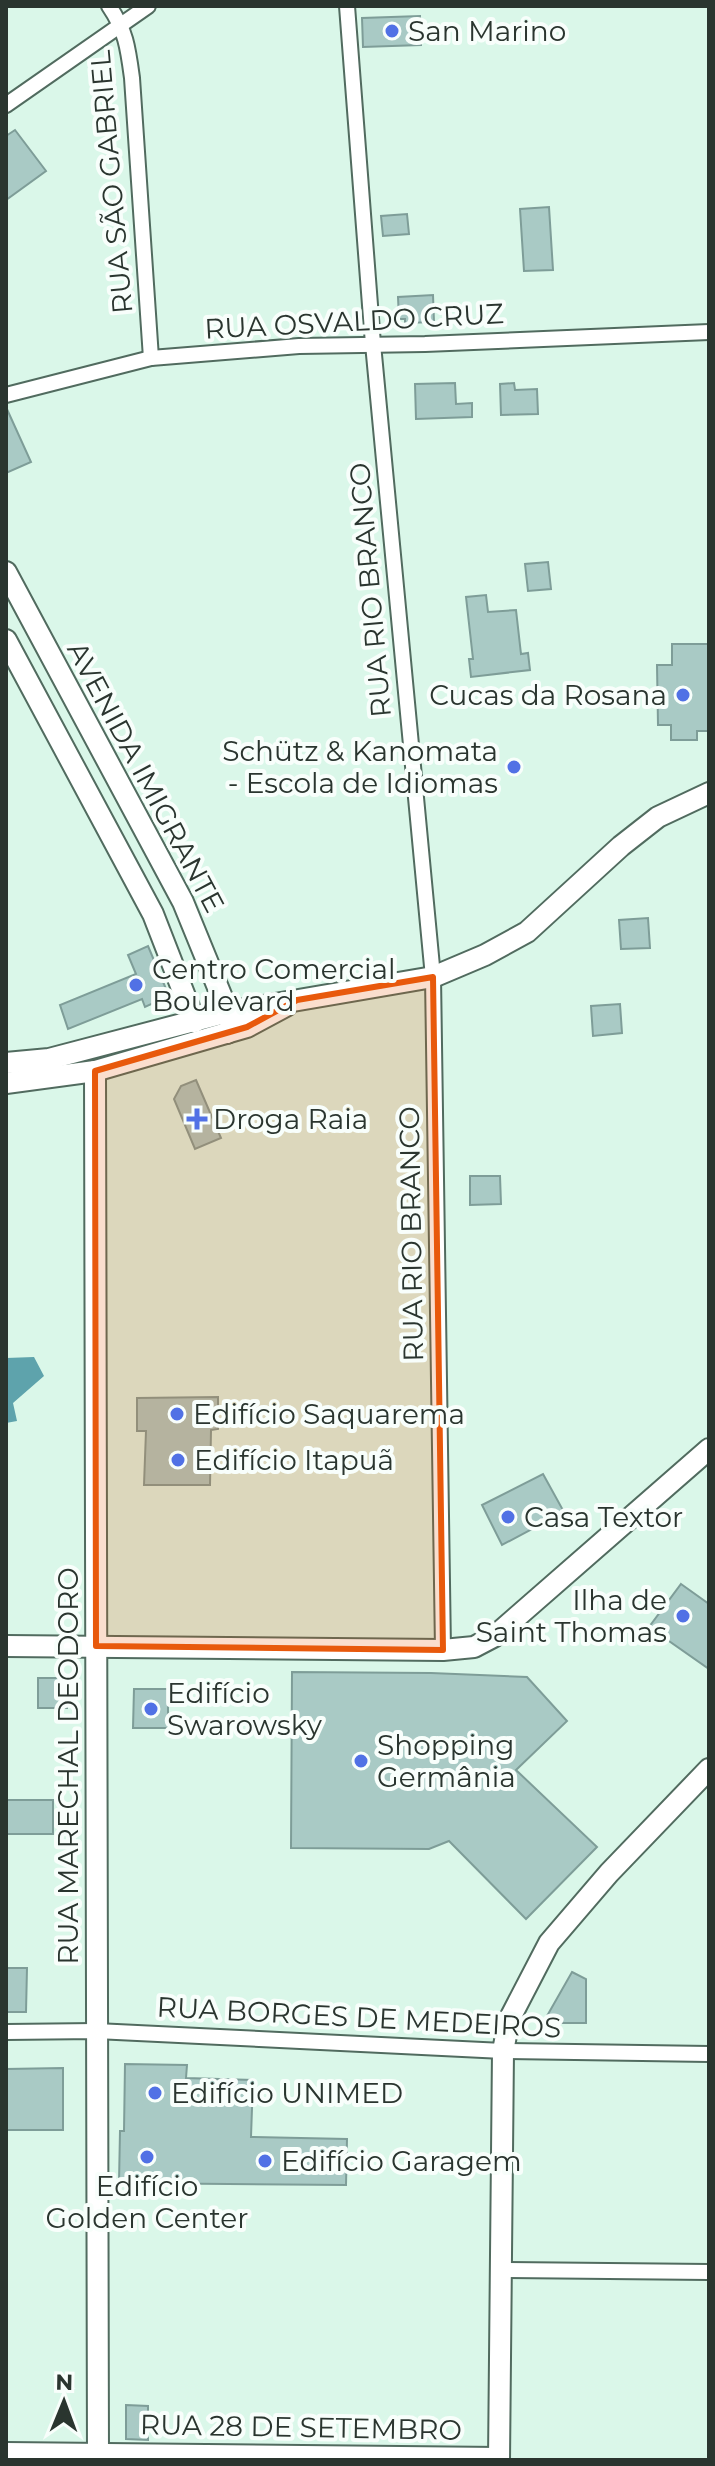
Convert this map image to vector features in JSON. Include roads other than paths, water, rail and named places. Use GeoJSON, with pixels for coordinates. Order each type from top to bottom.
{"type":"FeatureCollection","features":[{"type":"Feature","properties":{"kind":"street","name":"RUA SÃO GABRIEL"},"geometry":{"type":"LineString","coordinates":[[109,6],[122,25],[132,78],[151,358]]}},
{"type":"Feature","properties":{"kind":"street"},"geometry":{"type":"LineString","coordinates":[[6,105],[148,6]]}},
{"type":"Feature","properties":{"kind":"street","name":"RUA RIO BRANCO"},"geometry":{"type":"LineString","coordinates":[[347,6],[373,344],[433,977],[443,1650]]}},
{"type":"Feature","properties":{"kind":"street","name":"RUA OSVALDO CRUZ"},"geometry":{"type":"LineString","coordinates":[[6,395],[151,358],[299,346],[709,332]]}},
{"type":"Feature","properties":{"kind":"street","name":"AVENIDA IMIGRANTE"},"geometry":{"type":"LineString","coordinates":[[6,572],[183,902],[227,1022]]}},
{"type":"Feature","properties":{"kind":"street","name":"AVENIDA IMIGRANTE"},"geometry":{"type":"LineString","coordinates":[[6,640],[153,914],[195,1022]]}},
{"type":"Feature","properties":{"kind":"street"},"geometry":{"type":"LineString","coordinates":[[6,1083],[95,1071],[227,1022],[297,1000],[433,977],[485,955],[527,932],[621,846],[658,817],[709,793]]}},
{"type":"Feature","properties":{"kind":"street"},"geometry":{"type":"LineString","coordinates":[[6,1063],[49,1059],[195,1022],[227,1022]]}},
{"type":"Feature","properties":{"kind":"street","name":"RUA MARECHAL DEODORO"},"geometry":{"type":"LineString","coordinates":[[95,1071],[98,2456]]}},
{"type":"Feature","properties":{"kind":"street"},"geometry":{"type":"LineString","coordinates":[[6,1646],[443,1650],[474,1647],[495,1636],[709,1449]]}},
{"type":"Feature","properties":{"kind":"street"},"geometry":{"type":"LineString","coordinates":[[499,2459],[503,2051],[509,2020],[549,1943],[609,1873],[709,1769]]}},
{"type":"Feature","properties":{"kind":"street","name":"RUA BORGES DE MEDEIROS"},"geometry":{"type":"LineString","coordinates":[[6,2032],[96,2031],[503,2051],[709,2054]]}},
{"type":"Feature","properties":{"kind":"street"},"geometry":{"type":"LineString","coordinates":[[500,2270],[709,2272]]}},
{"type":"Feature","properties":{"kind":"street","name":"RUA 28 DE SETEMBRO"},"geometry":{"type":"LineString","coordinates":[[6,2453],[499,2459]]}},
{"type":"Feature","properties":{"kind":"water"},"geometry":{"type":"Polygon","coordinates":[[[34,1357],[44,1376],[13,1403],[17,1421],[6,1423],[6,1358],[34,1357]]]}},
{"type":"Feature","properties":{"kind":"place","name":"San Marino"},"geometry":{"type":"Point","coordinates":[392,31]}},
{"type":"Feature","properties":{"kind":"place","name":"Cucas da Rosana"},"geometry":{"type":"Point","coordinates":[683,695]}},
{"type":"Feature","properties":{"kind":"place","name":"Schütz & Kanomata - Escola de Idiomas"},"geometry":{"type":"Point","coordinates":[514,767]}},
{"type":"Feature","properties":{"kind":"place","name":"Centro Comercial Boulevard"},"geometry":{"type":"Point","coordinates":[136,985]}},
{"type":"Feature","properties":{"kind":"place","name":"Droga Raia"},"geometry":{"type":"Point","coordinates":[197,1119]}},
{"type":"Feature","properties":{"kind":"place","name":"Edifício Saquarema"},"geometry":{"type":"Point","coordinates":[177,1414]}},
{"type":"Feature","properties":{"kind":"place","name":"Edifício Itapuã"},"geometry":{"type":"Point","coordinates":[178,1460]}},
{"type":"Feature","properties":{"kind":"place","name":"Casa Textor"},"geometry":{"type":"Point","coordinates":[508,1517]}},
{"type":"Feature","properties":{"kind":"place","name":"Ilha de Saint Thomas"},"geometry":{"type":"Point","coordinates":[683,1616]}},
{"type":"Feature","properties":{"kind":"place","name":"Edifício Swarowsky"},"geometry":{"type":"Point","coordinates":[151,1709]}},
{"type":"Feature","properties":{"kind":"place","name":"Shopping Germânia"},"geometry":{"type":"Point","coordinates":[361,1761]}},
{"type":"Feature","properties":{"kind":"place","name":"Edifício UNIMED"},"geometry":{"type":"Point","coordinates":[155,2093]}},
{"type":"Feature","properties":{"kind":"place","name":"Edifício Golden Center"},"geometry":{"type":"Point","coordinates":[147,2157]}},
{"type":"Feature","properties":{"kind":"place","name":"Edifício Garagem"},"geometry":{"type":"Point","coordinates":[265,2161]}}]}
